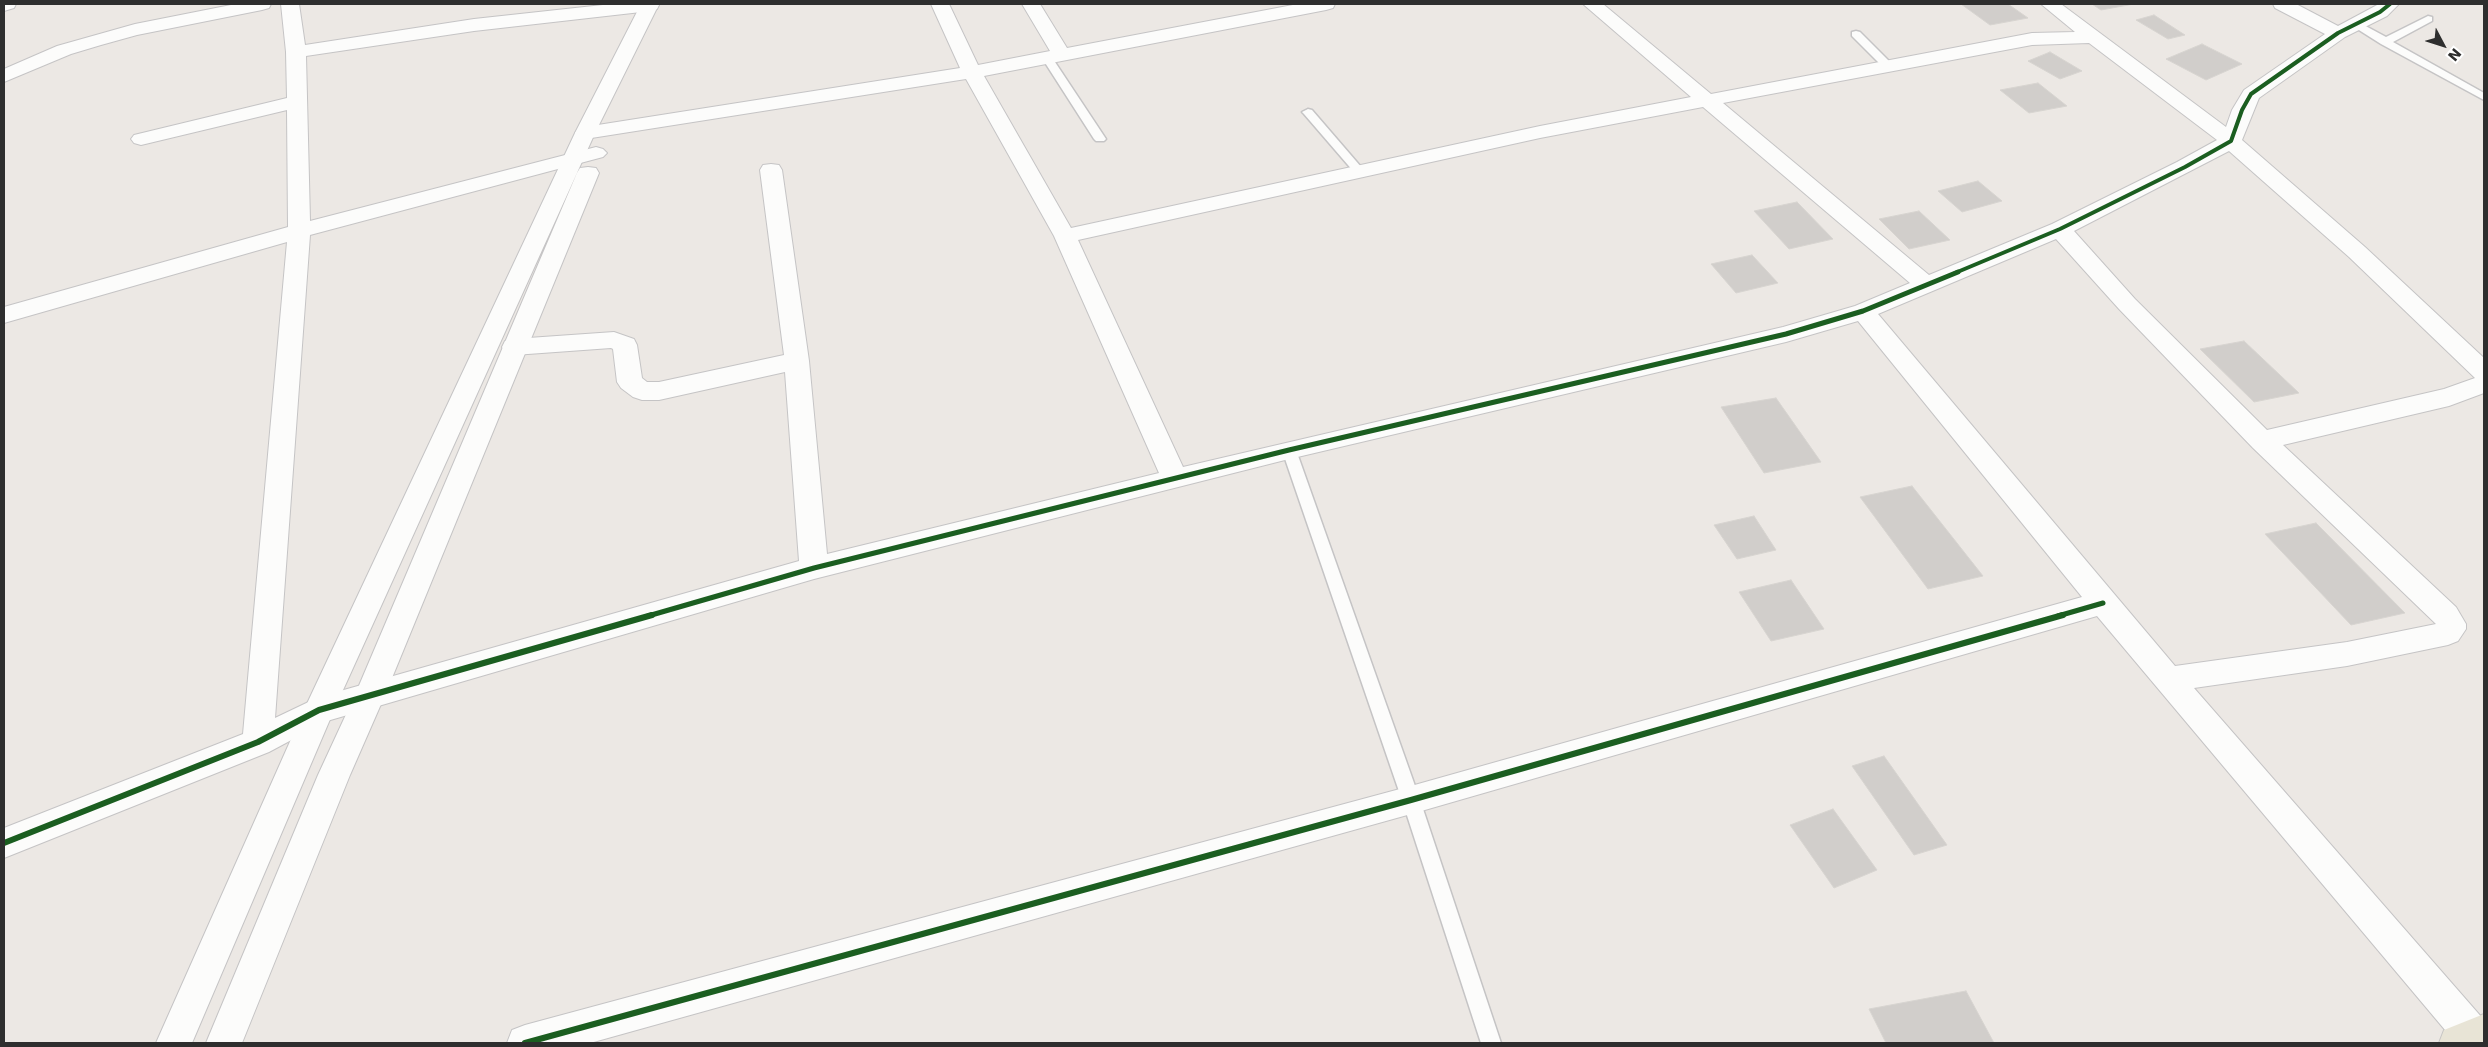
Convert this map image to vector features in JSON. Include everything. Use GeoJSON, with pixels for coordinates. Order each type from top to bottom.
{"type":"FeatureCollection","features":[{"type":"Feature","properties":{"kind":"street"},"geometry":{"type":"LineString","coordinates":[[4,76],[64,50],[94,40],[262,4]]}},
{"type":"Feature","properties":{"kind":"street"},"geometry":{"type":"LineString","coordinates":[[258,742],[298,231],[298,102],[296,52],[290,4]]}},
{"type":"Feature","properties":{"kind":"street"},"geometry":{"type":"LineString","coordinates":[[474,25],[484,4]]}},
{"type":"Feature","properties":{"kind":"street"},"geometry":{"type":"LineString","coordinates":[[296,52],[474,25],[657,4]]}},
{"type":"Feature","properties":{"kind":"street"},"geometry":{"type":"LineString","coordinates":[[174,1043],[319,710],[657,4]]}},
{"type":"Feature","properties":{"kind":"street"},"geometry":{"type":"LineString","coordinates":[[940,4],[972,72],[1065,236],[1175,479]]}},
{"type":"Feature","properties":{"kind":"street"},"geometry":{"type":"LineString","coordinates":[[1031,4],[1055,57]]}},
{"type":"Feature","properties":{"kind":"street"},"geometry":{"type":"LineString","coordinates":[[1592,4],[1927,285]]}},
{"type":"Feature","properties":{"kind":"street"},"geometry":{"type":"LineString","coordinates":[[2050,4],[2231,141],[2357,252],[2484,372]]}},
{"type":"Feature","properties":{"kind":"street"},"geometry":{"type":"LineString","coordinates":[[2282,4],[2338,33]]}},
{"type":"Feature","properties":{"kind":"street"},"geometry":{"type":"LineString","coordinates":[[4,843],[258,742],[319,710],[370,695],[814,568],[1289,450],[1786,334],[1863,311],[2060,229],[2184,167],[2231,141],[2242,110],[2252,94],[2338,33],[2380,12],[2390,4]]}},
{"type":"Feature","properties":{"kind":"street"},"geometry":{"type":"LineString","coordinates":[[4,315],[298,231],[590,144],[1055,57],[1315,5]]}},
{"type":"Feature","properties":{"kind":"street"},"geometry":{"type":"LineString","coordinates":[[1065,236],[1358,170],[1540,132],[1708,102],[2032,39],[2094,37]]}},
{"type":"Feature","properties":{"kind":"street"},"geometry":{"type":"LineString","coordinates":[[141,139],[298,102]]}},
{"type":"Feature","properties":{"kind":"street"},"geometry":{"type":"LineString","coordinates":[[224,1043],[334,775],[370,695],[514,347],[590,144]]}},
{"type":"Feature","properties":{"kind":"street"},"geometry":{"type":"LineString","coordinates":[[771,170],[797,361],[814,568]]}},
{"type":"Feature","properties":{"kind":"street"},"geometry":{"type":"LineString","coordinates":[[2060,229],[2127,304],[2262,441],[2446,615],[2451,624],[2448,633],[2347,654],[2169,679]]}},
{"type":"Feature","properties":{"kind":"street"},"geometry":{"type":"LineString","coordinates":[[1863,311],[2103,603],[2472,1037]]}},
{"type":"Feature","properties":{"kind":"street"},"geometry":{"type":"LineString","coordinates":[[514,347],[614,340],[625,345],[630,382],[642,391],[659,391],[797,361]]}},
{"type":"Feature","properties":{"kind":"street"},"geometry":{"type":"LineString","coordinates":[[2262,441],[2449,397],[2484,384]]}},
{"type":"Feature","properties":{"kind":"street"},"geometry":{"type":"LineString","coordinates":[[525,1043],[1411,800],[2103,603]]}},
{"type":"Feature","properties":{"kind":"lane"},"geometry":{"type":"LineString","coordinates":[[2384,42],[2428,19]]}},
{"type":"Feature","properties":{"kind":"lane"},"geometry":{"type":"LineString","coordinates":[[2356,25],[2484,97]]}},
{"type":"Feature","properties":{"kind":"lane"},"geometry":{"type":"LineString","coordinates":[[1856,34],[1888,66]]}},
{"type":"Feature","properties":{"kind":"lane"},"geometry":{"type":"LineString","coordinates":[[1055,57],[1100,138]]}},
{"type":"Feature","properties":{"kind":"lane"},"geometry":{"type":"LineString","coordinates":[[1308,112],[1358,170]]}},
{"type":"Feature","properties":{"kind":"lane"},"geometry":{"type":"LineString","coordinates":[[1289,450],[1411,800],[1491,1043]]}},
{"type":"Feature","properties":{"kind":"building"},"geometry":{"type":"Polygon","coordinates":[[[1961,4],[2008,4],[2028,18],[1990,25],[1961,4]]]}},
{"type":"Feature","properties":{"kind":"building"},"geometry":{"type":"Polygon","coordinates":[[[2092,4],[2134,4],[2101,10],[2092,4]]]}},
{"type":"Feature","properties":{"kind":"building"},"geometry":{"type":"Polygon","coordinates":[[[2154,15],[2185,35],[2168,39],[2136,20],[2154,15]]]}},
{"type":"Feature","properties":{"kind":"building"},"geometry":{"type":"Polygon","coordinates":[[[2202,44],[2242,64],[2206,80],[2166,59],[2202,44]]]}},
{"type":"Feature","properties":{"kind":"building"},"geometry":{"type":"Polygon","coordinates":[[[2050,52],[2082,71],[2060,79],[2028,61],[2050,52]]]}},
{"type":"Feature","properties":{"kind":"building"},"geometry":{"type":"Polygon","coordinates":[[[2038,83],[2067,106],[2029,113],[2000,90],[2038,83]]]}},
{"type":"Feature","properties":{"kind":"building"},"geometry":{"type":"Polygon","coordinates":[[[1978,181],[2002,201],[1962,212],[1938,191],[1978,181]]]}},
{"type":"Feature","properties":{"kind":"building"},"geometry":{"type":"Polygon","coordinates":[[[1797,202],[1833,239],[1789,249],[1754,211],[1797,202]]]}},
{"type":"Feature","properties":{"kind":"building"},"geometry":{"type":"Polygon","coordinates":[[[1919,211],[1950,240],[1909,249],[1879,219],[1919,211]]]}},
{"type":"Feature","properties":{"kind":"building"},"geometry":{"type":"Polygon","coordinates":[[[1752,255],[1778,283],[1736,293],[1711,264],[1752,255]]]}},
{"type":"Feature","properties":{"kind":"building"},"geometry":{"type":"Polygon","coordinates":[[[2244,341],[2299,393],[2254,402],[2200,349],[2244,341]]]}},
{"type":"Feature","properties":{"kind":"building"},"geometry":{"type":"Polygon","coordinates":[[[1776,398],[1821,462],[1764,473],[1721,407],[1776,398]]]}},
{"type":"Feature","properties":{"kind":"building"},"geometry":{"type":"Polygon","coordinates":[[[1912,486],[1983,576],[1928,589],[1860,497],[1912,486]]]}},
{"type":"Feature","properties":{"kind":"building"},"geometry":{"type":"Polygon","coordinates":[[[1754,516],[1776,550],[1737,559],[1714,525],[1754,516]]]}},
{"type":"Feature","properties":{"kind":"building"},"geometry":{"type":"Polygon","coordinates":[[[2316,523],[2405,613],[2351,625],[2265,534],[2316,523]]]}},
{"type":"Feature","properties":{"kind":"building"},"geometry":{"type":"Polygon","coordinates":[[[1791,580],[1824,629],[1771,641],[1739,592],[1791,580]]]}},
{"type":"Feature","properties":{"kind":"building"},"geometry":{"type":"Polygon","coordinates":[[[1884,756],[1947,845],[1914,855],[1852,766],[1884,756]]]}},
{"type":"Feature","properties":{"kind":"building"},"geometry":{"type":"Polygon","coordinates":[[[1833,809],[1877,870],[1834,888],[1790,825],[1833,809]]]}},
{"type":"Feature","properties":{"kind":"building"},"geometry":{"type":"Polygon","coordinates":[[[1966,991],[1994,1043],[1886,1043],[1869,1009],[1966,991]]]}},
{"type":"Feature","properties":{"kind":"cycle path"},"geometry":{"type":"LineString","coordinates":[[4,843],[258,742],[319,710],[814,568],[1289,450],[1786,334],[1863,311],[2060,229],[2185,167],[2231,141],[2242,110],[2251,94],[2338,33],[2380,12],[2390,4]]}},
{"type":"Feature","properties":{"kind":"cycle path"},"geometry":{"type":"LineString","coordinates":[[525,1043],[1411,800],[2103,603]]}}]}
